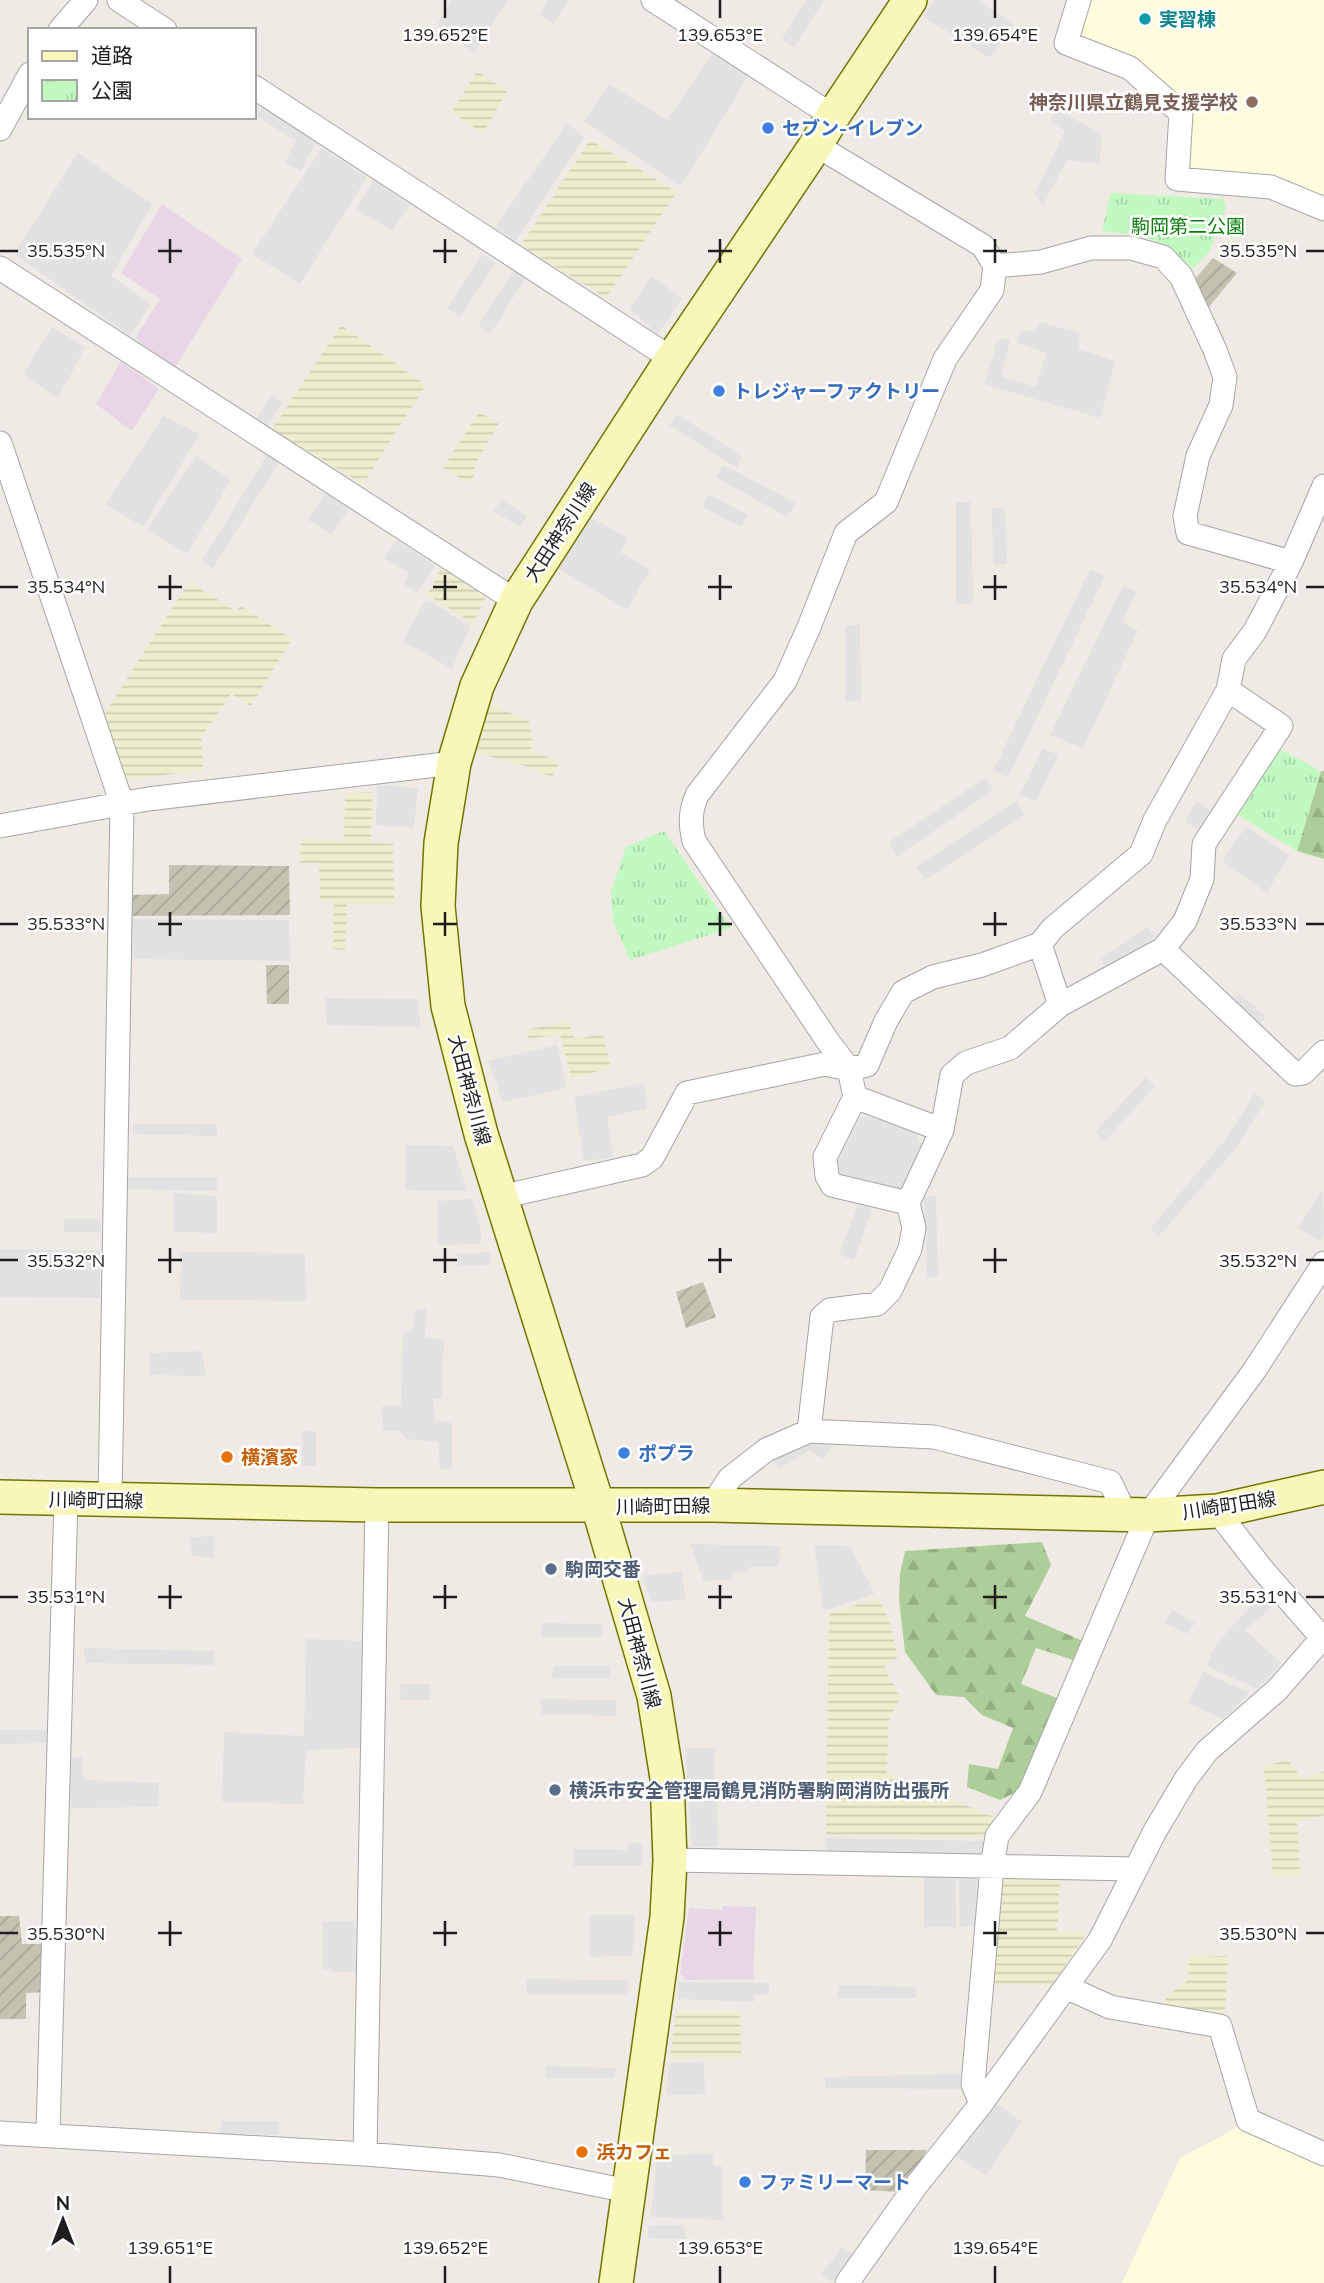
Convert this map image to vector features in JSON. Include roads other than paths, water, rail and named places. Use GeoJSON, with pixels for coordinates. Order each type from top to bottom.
{"type":"FeatureCollection","features":[{"type":"Feature","properties":{"kind":"main road","name":"大田神奈川線"},"geometry":{"type":"LineString","coordinates":[[615,2283],[667,1917],[670,1860],[667,1778],[654,1696],[598,1506],[481,1134],[448,1006],[438,906],[440,843],[454,763],[477,686],[516,601],[672,359],[910,0]]}},
{"type":"Feature","properties":{"kind":"main road","name":"川崎町田線"},"geometry":{"type":"LineString","coordinates":[[0,1497],[377,1505],[712,1505],[1137,1515],[1217,1511],[1324,1487]]}},
{"type":"Feature","properties":{"kind":"street"},"geometry":{"type":"LineString","coordinates":[[62,28],[86,0]]}},
{"type":"Feature","properties":{"kind":"street"},"geometry":{"type":"LineString","coordinates":[[119,0],[162,28]]}},
{"type":"Feature","properties":{"kind":"street"},"geometry":{"type":"LineString","coordinates":[[653,0],[833,116]]}},
{"type":"Feature","properties":{"kind":"street"},"geometry":{"type":"LineString","coordinates":[[1079,0],[1066,43],[1130,68],[1181,113],[1177,179],[1271,187],[1324,209]]}},
{"type":"Feature","properties":{"kind":"street"},"geometry":{"type":"LineString","coordinates":[[0,129],[28,78]]}},
{"type":"Feature","properties":{"kind":"street"},"geometry":{"type":"LineString","coordinates":[[256,89],[672,359]]}},
{"type":"Feature","properties":{"kind":"street"},"geometry":{"type":"LineString","coordinates":[[816,145],[983,246],[995,266],[992,290],[945,359],[886,502],[846,533],[785,681],[697,795],[690,816],[694,841],[849,1069],[855,1097],[825,1157],[827,1176],[832,1185],[908,1203]]}},
{"type":"Feature","properties":{"kind":"street"},"geometry":{"type":"LineString","coordinates":[[995,266],[1041,262],[1091,248],[1131,248],[1163,257],[1181,276],[1215,350],[1224,377],[1221,405],[1198,456],[1185,516],[1188,533],[1291,562]]}},
{"type":"Feature","properties":{"kind":"street"},"geometry":{"type":"LineString","coordinates":[[0,268],[516,601]]}},
{"type":"Feature","properties":{"kind":"street"},"geometry":{"type":"LineString","coordinates":[[0,443],[122,804],[110,1500]]}},
{"type":"Feature","properties":{"kind":"street"},"geometry":{"type":"LineString","coordinates":[[501,1198],[642,1165],[652,1158],[687,1093],[825,1063],[849,1069],[867,1065],[886,1021],[903,992],[933,977],[982,965],[1040,944],[1054,928],[1141,853],[1155,820],[1228,690],[1234,659],[1255,631],[1291,562],[1324,486]]}},
{"type":"Feature","properties":{"kind":"street"},"geometry":{"type":"LineString","coordinates":[[809,1431],[822,1317],[830,1310],[877,1304],[890,1291],[910,1249],[914,1228],[908,1203],[942,1130],[953,1075],[966,1063],[1010,1048],[1060,1005],[1163,950],[1185,921],[1202,879],[1204,844],[1281,726],[1228,690]]}},
{"type":"Feature","properties":{"kind":"street"},"geometry":{"type":"LineString","coordinates":[[0,827],[148,799],[454,763]]}},
{"type":"Feature","properties":{"kind":"street"},"geometry":{"type":"LineString","coordinates":[[1040,944],[1060,1005]]}},
{"type":"Feature","properties":{"kind":"street"},"geometry":{"type":"LineString","coordinates":[[1163,950],[1295,1074],[1303,1073],[1324,1052]]}},
{"type":"Feature","properties":{"kind":"street"},"geometry":{"type":"LineString","coordinates":[[855,1097],[942,1130]]}},
{"type":"Feature","properties":{"kind":"street"},"geometry":{"type":"LineString","coordinates":[[981,2104],[973,2084],[997,1836],[1030,1792],[1137,1515],[1254,1371],[1324,1263]]}},
{"type":"Feature","properties":{"kind":"street"},"geometry":{"type":"LineString","coordinates":[[712,1505],[730,1478],[766,1450],[809,1431],[934,1437],[1044,1464],[1110,1482],[1137,1515]]}},
{"type":"Feature","properties":{"kind":"street"},"geometry":{"type":"LineString","coordinates":[[48,2134],[66,1499]]}},
{"type":"Feature","properties":{"kind":"street"},"geometry":{"type":"LineString","coordinates":[[365,2154],[377,1505]]}},
{"type":"Feature","properties":{"kind":"street"},"geometry":{"type":"LineString","coordinates":[[847,2283],[915,2187],[981,2104],[1100,1940],[1186,1779],[1207,1751],[1276,1690],[1324,1638],[1262,1569],[1217,1511]]}},
{"type":"Feature","properties":{"kind":"street"},"geometry":{"type":"LineString","coordinates":[[670,1860],[1136,1869]]}},
{"type":"Feature","properties":{"kind":"street"},"geometry":{"type":"LineString","coordinates":[[1066,1987],[1110,2007],[1220,2026],[1248,2120],[1324,2154]]}},
{"type":"Feature","properties":{"kind":"street"},"geometry":{"type":"LineString","coordinates":[[0,2133],[365,2154],[499,2165],[628,2191]]}},
{"type":"Feature","properties":{"kind":"place","name":"実習棟"},"geometry":{"type":"Point","coordinates":[1145,19]}},
{"type":"Feature","properties":{"kind":"place","name":"神奈川県立鶴見支援学校"},"geometry":{"type":"Point","coordinates":[1252,102]}},
{"type":"Feature","properties":{"kind":"place","name":"セブン-イレブン"},"geometry":{"type":"Point","coordinates":[768,128]}},
{"type":"Feature","properties":{"kind":"place","name":"トレジャーファクトリー"},"geometry":{"type":"Point","coordinates":[719,391]}},
{"type":"Feature","properties":{"kind":"place","name":"ポプラ"},"geometry":{"type":"Point","coordinates":[624,1453]}},
{"type":"Feature","properties":{"kind":"place","name":"横濱家"},"geometry":{"type":"Point","coordinates":[227,1457]}},
{"type":"Feature","properties":{"kind":"place","name":"駒岡交番"},"geometry":{"type":"Point","coordinates":[551,1569]}},
{"type":"Feature","properties":{"kind":"place","name":"横浜市安全管理局鶴見消防署駒岡消防出張所"},"geometry":{"type":"Point","coordinates":[555,1790]}},
{"type":"Feature","properties":{"kind":"place","name":"浜カフェ"},"geometry":{"type":"Point","coordinates":[582,2152]}},
{"type":"Feature","properties":{"kind":"place","name":"ファミリーマート"},"geometry":{"type":"Point","coordinates":[745,2182]}},
{"type":"Feature","properties":{"kind":"park label","name":"駒岡第二公園"},"geometry":{"type":"Point","coordinates":[1188,226]}}]}
